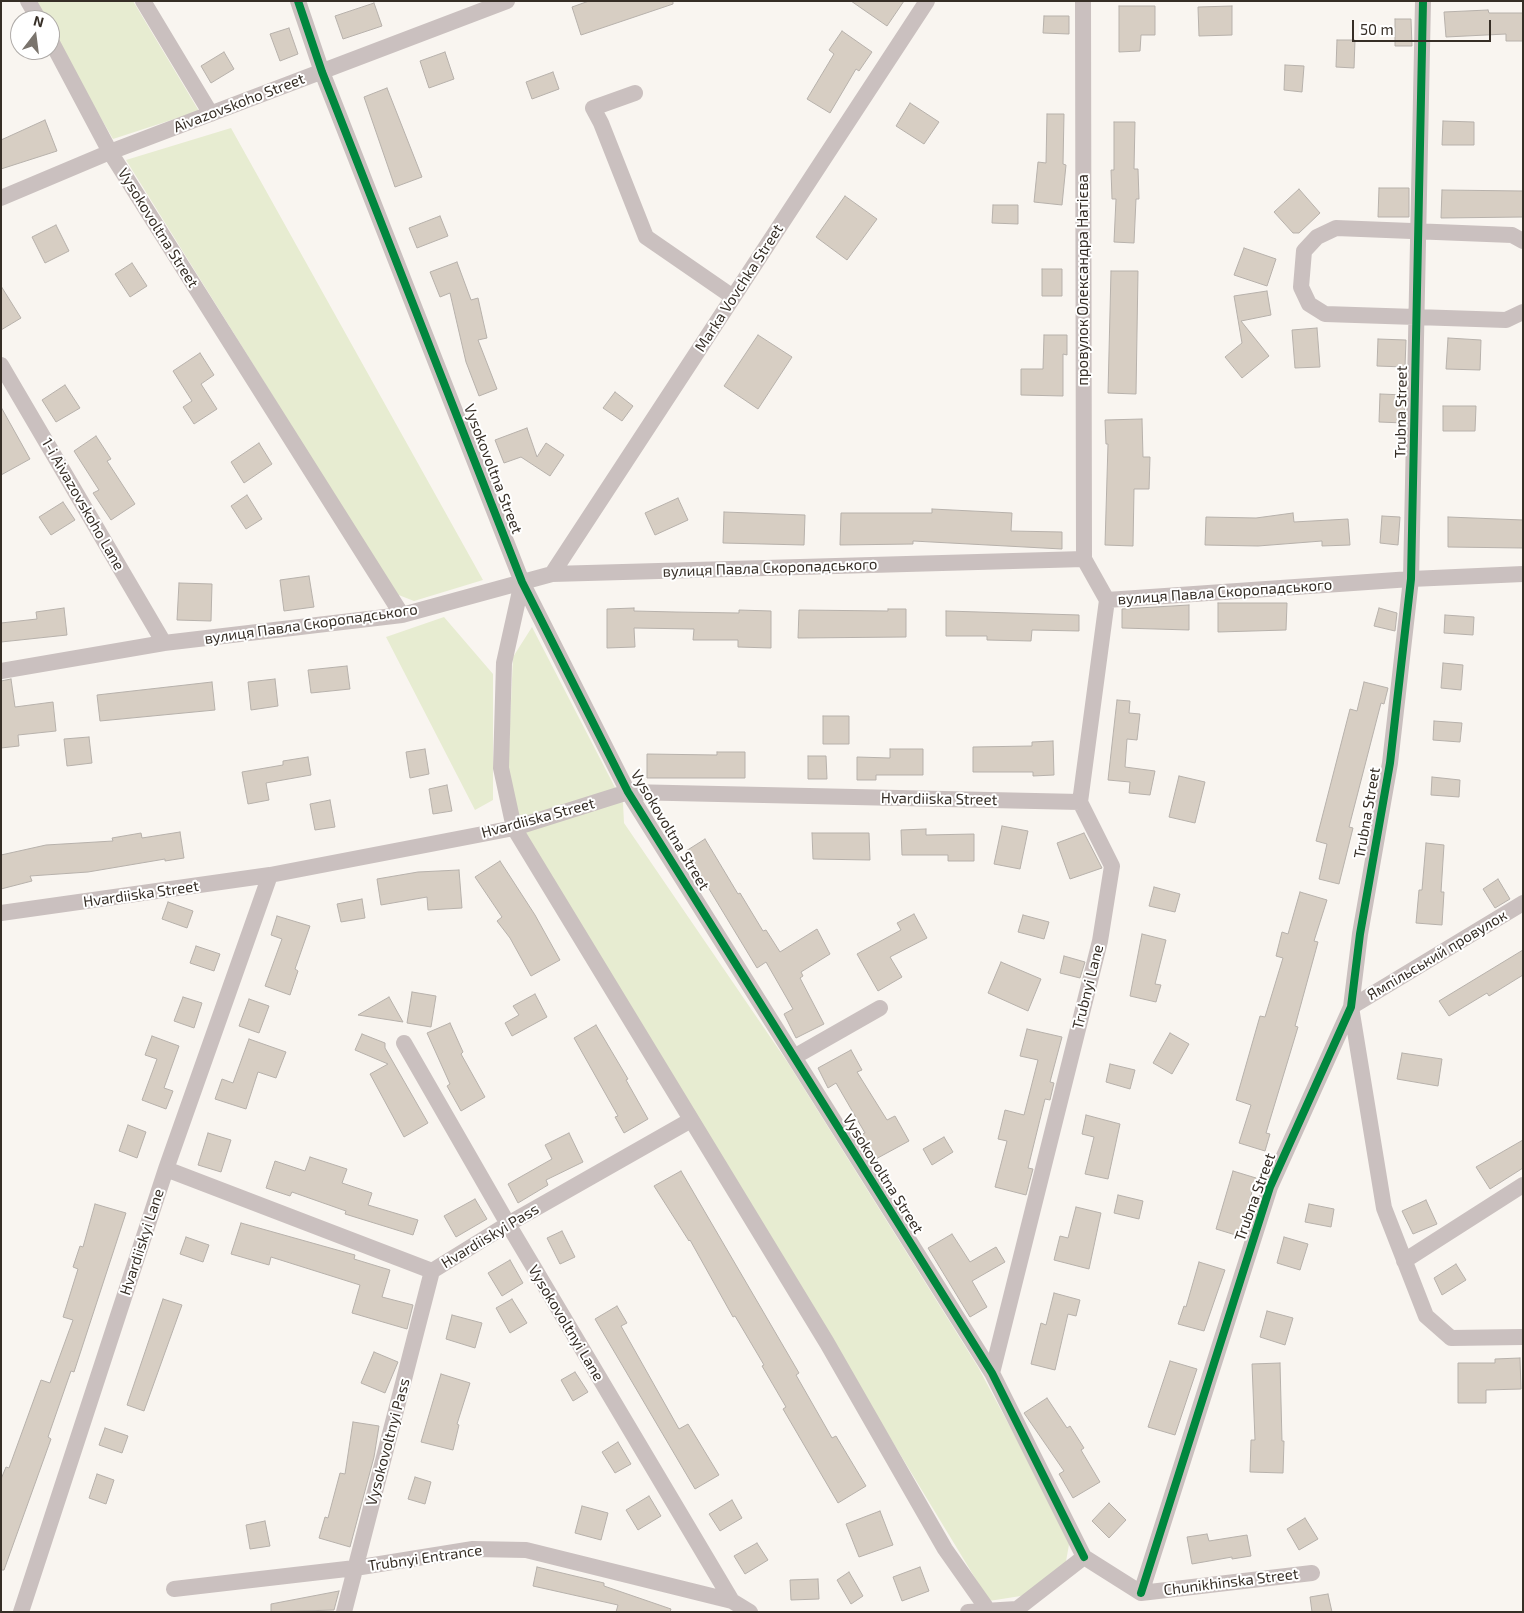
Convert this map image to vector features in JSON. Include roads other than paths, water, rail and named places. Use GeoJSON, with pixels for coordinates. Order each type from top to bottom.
{"type":"FeatureCollection","features":[{"type":"Feature","properties":{"kind":"street"},"geometry":{"type":"LineString","coordinates":[[143,1],[211,114]]}},
{"type":"Feature","properties":{"kind":"street","name":"Vysokovoltna Street"},"geometry":{"type":"LineString","coordinates":[[298,1],[322,72],[522,582],[628,792],[992,1373],[1084,1557]]}},
{"type":"Feature","properties":{"kind":"street","name":"Aivazovskoho Street"},"geometry":{"type":"LineString","coordinates":[[1,198],[110,152],[506,1]]}},
{"type":"Feature","properties":{"kind":"street","name":"Marka Vovchka Street"},"geometry":{"type":"LineString","coordinates":[[552,574],[927,1]]}},
{"type":"Feature","properties":{"kind":"street","name":"провулок Олександра Натієва"},"geometry":{"type":"LineString","coordinates":[[1083,1],[1084,559]]}},
{"type":"Feature","properties":{"kind":"street","name":"Trubna Street"},"geometry":{"type":"LineString","coordinates":[[1141,1593],[1270,1187],[1351,1007],[1360,934],[1390,763],[1411,579],[1423,1]]}},
{"type":"Feature","properties":{"kind":"street","name":"Vysokovoltna Street"},"geometry":{"type":"LineString","coordinates":[[60,58],[110,152],[402,615]]}},
{"type":"Feature","properties":{"kind":"street"},"geometry":{"type":"LineString","coordinates":[[635,93],[593,108],[601,123],[646,236],[733,297]]}},
{"type":"Feature","properties":{"kind":"street"},"geometry":{"type":"LineString","coordinates":[[1523,241],[1512,235],[1336,228],[1316,237],[1304,251],[1300,287],[1309,304],[1325,314],[1506,320],[1523,312]]}},
{"type":"Feature","properties":{"kind":"street","name":"1-i Aivazovskoho Lane"},"geometry":{"type":"LineString","coordinates":[[1,366],[164,643]]}},
{"type":"Feature","properties":{"kind":"street","name":"вулиця Павла Скоропадського"},"geometry":{"type":"LineString","coordinates":[[1,671],[164,643],[402,615],[552,574],[1084,559],[1107,600],[1411,579],[1523,574]]}},
{"type":"Feature","properties":{"kind":"street"},"geometry":{"type":"LineString","coordinates":[[522,582],[504,663],[501,768],[514,828],[827,1343],[944,1549],[988,1610]]}},
{"type":"Feature","properties":{"kind":"street"},"geometry":{"type":"LineString","coordinates":[[1080,802],[1107,600]]}},
{"type":"Feature","properties":{"kind":"street","name":"Hvardiiska Street"},"geometry":{"type":"LineString","coordinates":[[1,914],[270,875],[514,828],[628,792],[1080,802]]}},
{"type":"Feature","properties":{"kind":"street","name":"Trubnyi Lane"},"geometry":{"type":"LineString","coordinates":[[992,1373],[1100,941],[1112,866],[1080,802]]}},
{"type":"Feature","properties":{"kind":"street","name":"Hvardiiskyi Lane"},"geometry":{"type":"LineString","coordinates":[[21,1612],[166,1169],[270,875]]}},
{"type":"Feature","properties":{"kind":"street","name":"Ямпільський провулок"},"geometry":{"type":"LineString","coordinates":[[1351,1007],[1523,903]]}},
{"type":"Feature","properties":{"kind":"street"},"geometry":{"type":"LineString","coordinates":[[1351,1007],[1384,1208],[1426,1316],[1451,1338],[1523,1338]]}},
{"type":"Feature","properties":{"kind":"street"},"geometry":{"type":"LineString","coordinates":[[794,1056],[880,1008]]}},
{"type":"Feature","properties":{"kind":"street","name":"Vysokovoltnyi Lane"},"geometry":{"type":"LineString","coordinates":[[404,1043],[508,1224],[732,1601]]}},
{"type":"Feature","properties":{"kind":"street","name":"Hvardiiskyi Pass"},"geometry":{"type":"LineString","coordinates":[[166,1169],[432,1271],[508,1224],[691,1120]]}},
{"type":"Feature","properties":{"kind":"street"},"geometry":{"type":"LineString","coordinates":[[1404,1261],[1523,1186]]}},
{"type":"Feature","properties":{"kind":"street","name":"Vysokovoltnyi Pass"},"geometry":{"type":"LineString","coordinates":[[344,1612],[432,1271]]}},
{"type":"Feature","properties":{"kind":"street","name":"Trubnyi Entrance"},"geometry":{"type":"LineString","coordinates":[[174,1589],[355,1568],[473,1549],[526,1550],[732,1601]]}},
{"type":"Feature","properties":{"kind":"street"},"geometry":{"type":"LineString","coordinates":[[968,1612],[1017,1609],[1084,1557],[1141,1593]]}},
{"type":"Feature","properties":{"kind":"street","name":"Chunikhinska Street"},"geometry":{"type":"LineString","coordinates":[[1141,1593],[1312,1573]]}},
{"type":"Feature","properties":{"kind":"street"},"geometry":{"type":"LineString","coordinates":[[732,1601],[750,1612]]}}]}
